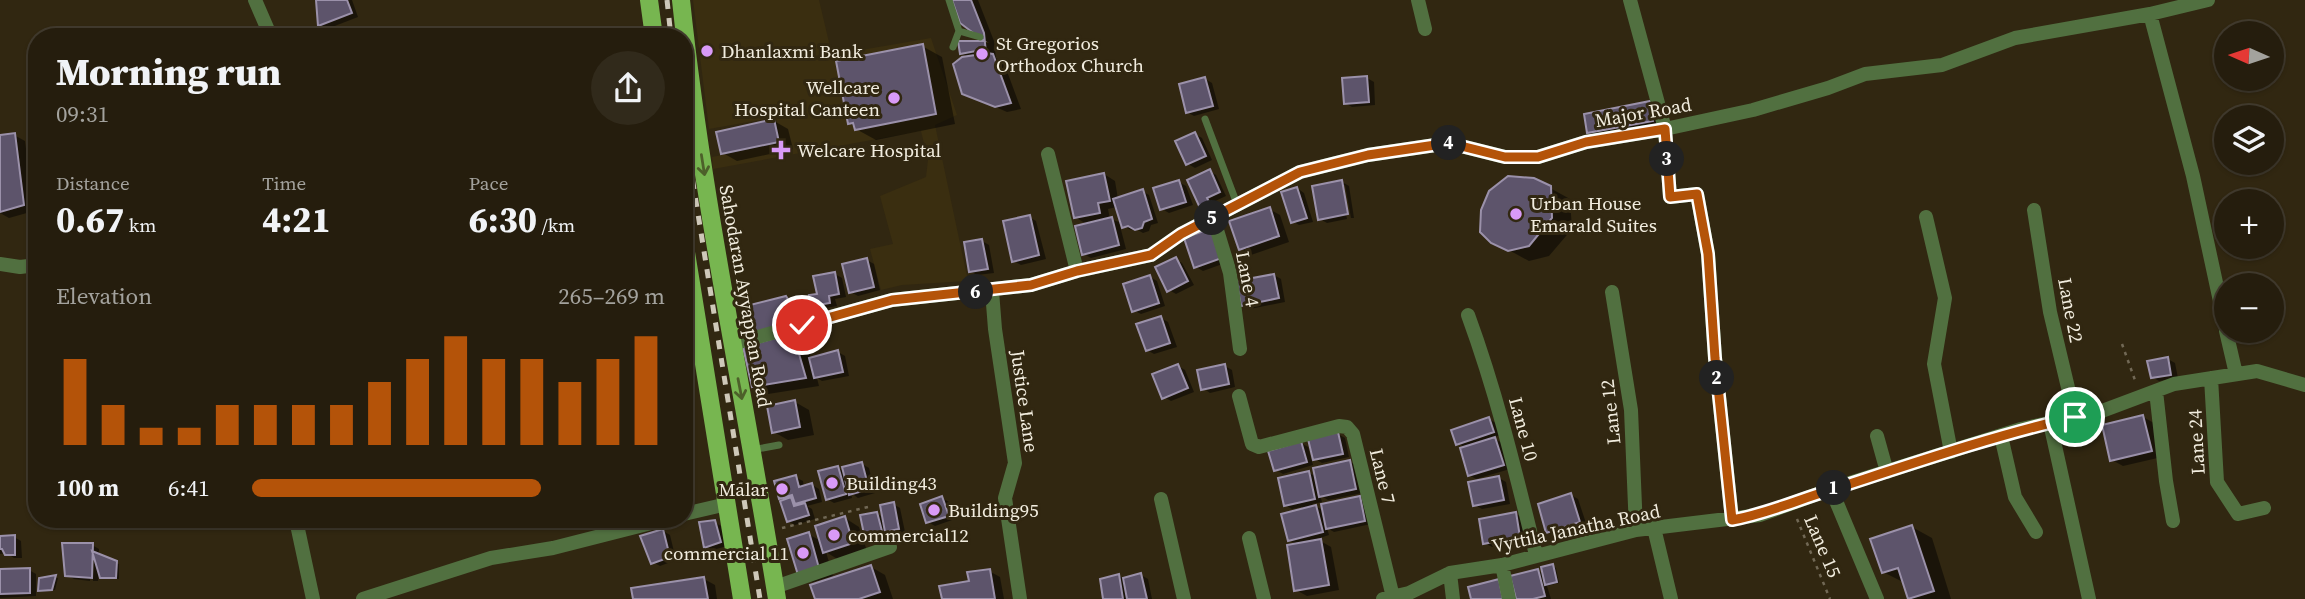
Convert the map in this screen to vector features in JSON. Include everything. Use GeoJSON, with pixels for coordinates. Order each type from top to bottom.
{"type":"FeatureCollection","features":[{"type":"Feature","properties":{"kind":"main road"},"geometry":{"type":"LineString","coordinates":[[649,0],[653,28]]}},
{"type":"Feature","properties":{"kind":"main road","name":"Sahodaran Ayyappan Road"},"geometry":{"type":"LineString","coordinates":[[681,0],[684,28]]}},
{"type":"Feature","properties":{"kind":"main road","name":"Sahodaran Ayyappan Road"},"geometry":{"type":"LineString","coordinates":[[693,104],[776,593]]}},
{"type":"Feature","properties":{"kind":"main road"},"geometry":{"type":"LineString","coordinates":[[693,295],[742,599]]}},
{"type":"Feature","properties":{"kind":"street"},"geometry":{"type":"LineString","coordinates":[[256,0],[267,28]]}},
{"type":"Feature","properties":{"kind":"street"},"geometry":{"type":"LineString","coordinates":[[1418,0],[1425,29]]}},
{"type":"Feature","properties":{"kind":"street"},"geometry":{"type":"LineString","coordinates":[[1630,0],[1665,129],[1670,197],[1697,194],[1708,254],[1715,358],[1732,520]]}},
{"type":"Feature","properties":{"kind":"street","name":"Major Road"},"geometry":{"type":"LineString","coordinates":[[732,344],[892,300],[1031,285],[1077,271],[1151,255],[1181,234],[1300,172],[1368,155],[1449,143],[1505,157],[1538,157],[1586,142],[1753,110],[1865,74],[1942,65],[2015,38],[2150,14],[2208,0]]}},
{"type":"Feature","properties":{"kind":"street"},"geometry":{"type":"LineString","coordinates":[[2150,14],[2193,176],[2214,274]]}},
{"type":"Feature","properties":{"kind":"street"},"geometry":{"type":"LineString","coordinates":[[1048,154],[1077,271]]}},
{"type":"Feature","properties":{"kind":"street","name":"Lane 22"},"geometry":{"type":"LineString","coordinates":[[2034,209],[2050,312],[2075,417]]}},
{"type":"Feature","properties":{"kind":"street","name":"Lane 4"},"geometry":{"type":"LineString","coordinates":[[1213,217],[1230,273],[1240,349]]}},
{"type":"Feature","properties":{"kind":"street"},"geometry":{"type":"LineString","coordinates":[[1926,217],[1945,298],[1934,364],[1951,452]]}},
{"type":"Feature","properties":{"kind":"street"},"geometry":{"type":"LineString","coordinates":[[0,264],[28,266]]}},
{"type":"Feature","properties":{"kind":"street","name":"Justice Lane"},"geometry":{"type":"LineString","coordinates":[[992,291],[1015,463],[1005,498],[1020,599]]}},
{"type":"Feature","properties":{"kind":"street","name":"Lane 12"},"geometry":{"type":"LineString","coordinates":[[1612,292],[1631,410],[1636,530]]}},
{"type":"Feature","properties":{"kind":"street","name":"Lane 10"},"geometry":{"type":"LineString","coordinates":[[1468,315],[1506,431],[1536,555]]}},
{"type":"Feature","properties":{"kind":"street"},"geometry":{"type":"LineString","coordinates":[[2229,343],[2236,374]]}},
{"type":"Feature","properties":{"kind":"street","name":"Vyttila Janatha Road"},"geometry":{"type":"LineString","coordinates":[[1388,598],[1409,593],[1450,573],[1502,565],[1636,530],[1760,515],[1831,489],[2001,436],[2102,411],[2174,384],[2257,371],[2305,385]]}},
{"type":"Feature","properties":{"kind":"street","name":"Lane 24"},"geometry":{"type":"LineString","coordinates":[[2211,378],[2217,482],[2238,514],[2264,508]]}},
{"type":"Feature","properties":{"kind":"street"},"geometry":{"type":"LineString","coordinates":[[2156,391],[2166,481],[2174,521]]}},
{"type":"Feature","properties":{"kind":"street","name":"Lane 7"},"geometry":{"type":"LineString","coordinates":[[1239,396],[1252,444],[1259,447],[1339,426],[1347,427],[1353,434],[1388,598]]}},
{"type":"Feature","properties":{"kind":"street"},"geometry":{"type":"LineString","coordinates":[[2050,422],[2089,599]]}},
{"type":"Feature","properties":{"kind":"street"},"geometry":{"type":"LineString","coordinates":[[1877,436],[1887,472]]}},
{"type":"Feature","properties":{"kind":"street"},"geometry":{"type":"LineString","coordinates":[[2001,436],[2015,497],[2036,532]]}},
{"type":"Feature","properties":{"kind":"street"},"geometry":{"type":"LineString","coordinates":[[1831,489],[1877,599]]}},
{"type":"Feature","properties":{"kind":"street"},"geometry":{"type":"LineString","coordinates":[[1161,499],[1184,599]]}},
{"type":"Feature","properties":{"kind":"street"},"geometry":{"type":"LineString","coordinates":[[693,512],[727,504]]}},
{"type":"Feature","properties":{"kind":"street"},"geometry":{"type":"LineString","coordinates":[[298,528],[313,599]]}},
{"type":"Feature","properties":{"kind":"street"},"geometry":{"type":"LineString","coordinates":[[363,599],[491,558],[553,548],[632,528]]}},
{"type":"Feature","properties":{"kind":"street"},"geometry":{"type":"LineString","coordinates":[[1654,528],[1671,599]]}},
{"type":"Feature","properties":{"kind":"street"},"geometry":{"type":"LineString","coordinates":[[1250,538],[1264,599]]}},
{"type":"Feature","properties":{"kind":"street"},"geometry":{"type":"LineString","coordinates":[[776,593],[890,547]]}},
{"type":"Feature","properties":{"kind":"street"},"geometry":{"type":"LineString","coordinates":[[1502,565],[1509,599]]}},
{"type":"Feature","properties":{"kind":"street"},"geometry":{"type":"LineString","coordinates":[[1450,573],[1453,599]]}},
{"type":"Feature","properties":{"kind":"lane"},"geometry":{"type":"LineString","coordinates":[[949,0],[959,31],[953,47]]}},
{"type":"Feature","properties":{"kind":"lane"},"geometry":{"type":"LineString","coordinates":[[959,31],[980,37]]}},
{"type":"Feature","properties":{"kind":"lane"},"geometry":{"type":"LineString","coordinates":[[1205,119],[1237,205]]}},
{"type":"Feature","properties":{"kind":"lane"},"geometry":{"type":"LineString","coordinates":[[751,450],[779,445]]}},
{"type":"Feature","properties":{"kind":"path"},"geometry":{"type":"LineString","coordinates":[[2122,344],[2141,396]]}},
{"type":"Feature","properties":{"kind":"path","name":"Lane 15"},"geometry":{"type":"LineString","coordinates":[[1790,503],[1830,599]]}},
{"type":"Feature","properties":{"kind":"path"},"geometry":{"type":"LineString","coordinates":[[765,533],[872,506]]}},
{"type":"Feature","properties":{"kind":"shaded area","name":"Welcare Hospital"},"geometry":{"type":"Polygon","coordinates":[[[693,0],[819,0],[832,55],[931,38],[957,115],[935,125],[968,281],[902,285],[881,290],[870,249],[893,244],[880,196],[926,177],[928,160],[921,131],[713,169],[712,157],[781,143],[776,117],[709,129],[693,0]]]}},
{"type":"Feature","properties":{"kind":"building"},"geometry":{"type":"Polygon","coordinates":[[[316,0],[347,0],[352,13],[318,26],[316,0]]]}},
{"type":"Feature","properties":{"kind":"building","name":"St Gregorios Orthodox Church"},"geometry":{"type":"Polygon","coordinates":[[[952,0],[971,0],[984,33],[986,53],[993,54],[1011,103],[995,107],[962,94],[953,64],[962,57],[975,55],[976,51],[960,54],[958,41],[984,41],[960,23],[952,0]]]}},
{"type":"Feature","properties":{"kind":"building"},"geometry":{"type":"Polygon","coordinates":[[[923,44],[936,114],[855,130],[853,123],[848,124],[836,61],[923,44]]]}},
{"type":"Feature","properties":{"kind":"building"},"geometry":{"type":"Polygon","coordinates":[[[1367,76],[1369,102],[1344,104],[1342,78],[1367,76]]]}},
{"type":"Feature","properties":{"kind":"building"},"geometry":{"type":"Polygon","coordinates":[[[1205,77],[1213,106],[1186,113],[1179,84],[1205,77]]]}},
{"type":"Feature","properties":{"kind":"building"},"geometry":{"type":"Polygon","coordinates":[[[1650,101],[1653,121],[1587,133],[1584,114],[1650,101]]]}},
{"type":"Feature","properties":{"kind":"building"},"geometry":{"type":"Polygon","coordinates":[[[774,119],[779,142],[721,154],[716,132],[774,119]]]}},
{"type":"Feature","properties":{"kind":"building"},"geometry":{"type":"Polygon","coordinates":[[[1195,132],[1206,156],[1186,165],[1175,141],[1195,132]]]}},
{"type":"Feature","properties":{"kind":"building"},"geometry":{"type":"Polygon","coordinates":[[[15,133],[24,205],[0,212],[0,135],[15,133]]]}},
{"type":"Feature","properties":{"kind":"building"},"geometry":{"type":"Polygon","coordinates":[[[1210,169],[1220,192],[1207,198],[1210,204],[1200,208],[1187,180],[1210,169]]]}},
{"type":"Feature","properties":{"kind":"building"},"geometry":{"type":"Polygon","coordinates":[[[1104,173],[1110,201],[1098,203],[1100,213],[1074,218],[1066,181],[1104,173]]]}},
{"type":"Feature","properties":{"kind":"building","name":"Urban House Emarald Suites"},"geometry":{"type":"Polygon","coordinates":[[[1508,176],[1534,178],[1551,186],[1552,218],[1529,246],[1508,251],[1491,243],[1480,232],[1481,210],[1489,191],[1508,176]]]}},
{"type":"Feature","properties":{"kind":"building"},"geometry":{"type":"Polygon","coordinates":[[[1179,180],[1186,202],[1160,210],[1153,188],[1179,180]]]}},
{"type":"Feature","properties":{"kind":"building"},"geometry":{"type":"Polygon","coordinates":[[[1342,180],[1348,214],[1318,220],[1312,186],[1342,180]]]}},
{"type":"Feature","properties":{"kind":"building"},"geometry":{"type":"Polygon","coordinates":[[[1297,187],[1307,218],[1291,223],[1281,192],[1297,187]]]}},
{"type":"Feature","properties":{"kind":"building"},"geometry":{"type":"Polygon","coordinates":[[[1143,189],[1152,219],[1144,222],[1142,228],[1122,228],[1113,199],[1143,189]]]}},
{"type":"Feature","properties":{"kind":"building"},"geometry":{"type":"Polygon","coordinates":[[[1270,207],[1279,236],[1239,250],[1229,221],[1270,207]]]}},
{"type":"Feature","properties":{"kind":"building"},"geometry":{"type":"Polygon","coordinates":[[[1030,215],[1039,255],[1012,262],[1003,221],[1030,215]]]}},
{"type":"Feature","properties":{"kind":"building"},"geometry":{"type":"Polygon","coordinates":[[[1112,217],[1119,245],[1082,255],[1075,226],[1112,217]]]}},
{"type":"Feature","properties":{"kind":"building"},"geometry":{"type":"Polygon","coordinates":[[[1212,228],[1222,258],[1194,268],[1184,238],[1212,228]]]}},
{"type":"Feature","properties":{"kind":"building"},"geometry":{"type":"Polygon","coordinates":[[[982,239],[988,269],[969,272],[964,242],[982,239]]]}},
{"type":"Feature","properties":{"kind":"building"},"geometry":{"type":"Polygon","coordinates":[[[1176,257],[1188,281],[1167,292],[1155,267],[1176,257]]]}},
{"type":"Feature","properties":{"kind":"building"},"geometry":{"type":"Polygon","coordinates":[[[867,258],[874,287],[849,293],[842,264],[867,258]]]}},
{"type":"Feature","properties":{"kind":"building"},"geometry":{"type":"Polygon","coordinates":[[[835,272],[839,294],[829,296],[830,303],[812,306],[809,295],[817,294],[813,276],[835,272]]]}},
{"type":"Feature","properties":{"kind":"building"},"geometry":{"type":"Polygon","coordinates":[[[1274,274],[1279,298],[1241,306],[1236,281],[1274,274]]]}},
{"type":"Feature","properties":{"kind":"building"},"geometry":{"type":"Polygon","coordinates":[[[1150,275],[1159,303],[1132,312],[1123,284],[1150,275]]]}},
{"type":"Feature","properties":{"kind":"building"},"geometry":{"type":"Polygon","coordinates":[[[786,296],[798,315],[769,329],[745,336],[742,307],[786,296]]]}},
{"type":"Feature","properties":{"kind":"building"},"geometry":{"type":"Polygon","coordinates":[[[1161,316],[1170,343],[1146,351],[1136,324],[1161,316]]]}},
{"type":"Feature","properties":{"kind":"building"},"geometry":{"type":"Polygon","coordinates":[[[793,333],[806,378],[752,387],[743,347],[793,333]]]}},
{"type":"Feature","properties":{"kind":"building"},"geometry":{"type":"Polygon","coordinates":[[[838,350],[843,372],[814,378],[809,358],[838,350]]]}},
{"type":"Feature","properties":{"kind":"building"},"geometry":{"type":"Polygon","coordinates":[[[2168,357],[2171,375],[2151,378],[2147,361],[2168,357]]]}},
{"type":"Feature","properties":{"kind":"building"},"geometry":{"type":"Polygon","coordinates":[[[1178,364],[1188,388],[1162,399],[1152,374],[1178,364]]]}},
{"type":"Feature","properties":{"kind":"building"},"geometry":{"type":"Polygon","coordinates":[[[1225,364],[1229,384],[1201,390],[1197,370],[1225,364]]]}},
{"type":"Feature","properties":{"kind":"building"},"geometry":{"type":"Polygon","coordinates":[[[795,400],[800,427],[772,433],[767,406],[795,400]]]}},
{"type":"Feature","properties":{"kind":"building"},"geometry":{"type":"Polygon","coordinates":[[[2143,415],[2152,451],[2110,461],[2102,425],[2143,415]]]}},
{"type":"Feature","properties":{"kind":"building"},"geometry":{"type":"Polygon","coordinates":[[[1489,417],[1494,432],[1456,445],[1451,430],[1489,417]]]}},
{"type":"Feature","properties":{"kind":"building"},"geometry":{"type":"Polygon","coordinates":[[[1338,432],[1343,454],[1313,460],[1308,439],[1338,432]]]}},
{"type":"Feature","properties":{"kind":"building"},"geometry":{"type":"Polygon","coordinates":[[[1495,437],[1504,465],[1468,476],[1460,448],[1495,437]]]}},
{"type":"Feature","properties":{"kind":"building"},"geometry":{"type":"Polygon","coordinates":[[[1301,441],[1307,462],[1274,471],[1268,451],[1301,441]]]}},
{"type":"Feature","properties":{"kind":"building"},"geometry":{"type":"Polygon","coordinates":[[[1350,460],[1356,489],[1319,497],[1313,468],[1350,460]]]}},
{"type":"Feature","properties":{"kind":"building"},"geometry":{"type":"Polygon","coordinates":[[[862,462],[869,489],[849,495],[842,467],[862,462]]]}},
{"type":"Feature","properties":{"kind":"building","name":"Building43"},"geometry":{"type":"Polygon","coordinates":[[[838,466],[846,494],[826,500],[818,471],[838,466]]]}},
{"type":"Feature","properties":{"kind":"building"},"geometry":{"type":"Polygon","coordinates":[[[1309,471],[1315,499],[1284,506],[1278,478],[1309,471]]]}},
{"type":"Feature","properties":{"kind":"building"},"geometry":{"type":"Polygon","coordinates":[[[796,475],[799,487],[812,483],[816,498],[795,504],[792,495],[779,499],[774,481],[796,475]]]}},
{"type":"Feature","properties":{"kind":"building"},"geometry":{"type":"Polygon","coordinates":[[[1499,476],[1504,500],[1473,506],[1468,482],[1499,476]]]}},
{"type":"Feature","properties":{"kind":"building"},"geometry":{"type":"Polygon","coordinates":[[[1571,493],[1580,522],[1546,533],[1538,504],[1571,493]]]}},
{"type":"Feature","properties":{"kind":"building","name":"Building95"},"geometry":{"type":"Polygon","coordinates":[[[942,496],[949,516],[926,523],[920,504],[942,496]]]}},
{"type":"Feature","properties":{"kind":"building"},"geometry":{"type":"Polygon","coordinates":[[[1360,496],[1365,521],[1326,529],[1321,504],[1360,496]]]}},
{"type":"Feature","properties":{"kind":"building"},"geometry":{"type":"Polygon","coordinates":[[[791,497],[794,506],[805,503],[809,515],[787,522],[780,501],[791,497]]]}},
{"type":"Feature","properties":{"kind":"building"},"geometry":{"type":"Polygon","coordinates":[[[894,502],[899,529],[885,532],[880,505],[894,502]]]}},
{"type":"Feature","properties":{"kind":"building"},"geometry":{"type":"Polygon","coordinates":[[[1316,505],[1323,532],[1288,541],[1281,514],[1316,505]]]}},
{"type":"Feature","properties":{"kind":"building"},"geometry":{"type":"Polygon","coordinates":[[[877,512],[883,535],[865,539],[860,515],[877,512]]]}},
{"type":"Feature","properties":{"kind":"building"},"geometry":{"type":"Polygon","coordinates":[[[1516,512],[1520,537],[1483,544],[1479,519],[1516,512]]]}},
{"type":"Feature","properties":{"kind":"building","name":"commercial12"},"geometry":{"type":"Polygon","coordinates":[[[845,516],[853,543],[823,553],[815,526],[845,516]]]}},
{"type":"Feature","properties":{"kind":"building"},"geometry":{"type":"Polygon","coordinates":[[[715,520],[721,542],[704,548],[699,522],[715,520]]]}},
{"type":"Feature","properties":{"kind":"building"},"geometry":{"type":"Polygon","coordinates":[[[1912,525],[1934,591],[1908,599],[1898,568],[1882,573],[1870,539],[1912,525]]]}},
{"type":"Feature","properties":{"kind":"building"},"geometry":{"type":"Polygon","coordinates":[[[663,529],[670,557],[651,564],[640,536],[663,529]]]}},
{"type":"Feature","properties":{"kind":"building","name":"commercial 11"},"geometry":{"type":"Polygon","coordinates":[[[809,532],[819,568],[798,575],[787,539],[809,532]]]}},
{"type":"Feature","properties":{"kind":"building"},"geometry":{"type":"Polygon","coordinates":[[[15,535],[15,555],[5,555],[0,549],[0,536],[15,535]]]}},
{"type":"Feature","properties":{"kind":"building"},"geometry":{"type":"Polygon","coordinates":[[[1321,539],[1329,585],[1294,591],[1287,545],[1321,539]]]}},
{"type":"Feature","properties":{"kind":"building"},"geometry":{"type":"Polygon","coordinates":[[[62,543],[93,543],[92,578],[65,576],[62,543]]]}},
{"type":"Feature","properties":{"kind":"building"},"geometry":{"type":"Polygon","coordinates":[[[92,551],[117,561],[116,578],[100,578],[92,551]]]}},
{"type":"Feature","properties":{"kind":"building"},"geometry":{"type":"Polygon","coordinates":[[[1553,564],[1557,582],[1545,585],[1541,567],[1553,564]]]}},
{"type":"Feature","properties":{"kind":"building"},"geometry":{"type":"Polygon","coordinates":[[[871,565],[880,592],[859,599],[815,599],[810,585],[871,565]]]}},
{"type":"Feature","properties":{"kind":"building"},"geometry":{"type":"Polygon","coordinates":[[[30,568],[30,593],[0,594],[0,569],[30,568]]]}},
{"type":"Feature","properties":{"kind":"building"},"geometry":{"type":"Polygon","coordinates":[[[990,569],[995,599],[942,599],[939,586],[969,581],[967,572],[990,569]]]}},
{"type":"Feature","properties":{"kind":"building"},"geometry":{"type":"Polygon","coordinates":[[[1538,569],[1545,596],[1516,599],[1510,576],[1538,569]]]}},
{"type":"Feature","properties":{"kind":"building"},"geometry":{"type":"Polygon","coordinates":[[[1141,573],[1147,599],[1127,599],[1123,578],[1141,573]]]}},
{"type":"Feature","properties":{"kind":"building"},"geometry":{"type":"Polygon","coordinates":[[[1119,574],[1123,599],[1103,599],[1100,579],[1119,574]]]}},
{"type":"Feature","properties":{"kind":"building"},"geometry":{"type":"Polygon","coordinates":[[[56,575],[52,590],[38,591],[39,578],[56,575]]]}},
{"type":"Feature","properties":{"kind":"building"},"geometry":{"type":"Polygon","coordinates":[[[704,577],[708,599],[633,599],[631,588],[704,577]]]}},
{"type":"Feature","properties":{"kind":"building"},"geometry":{"type":"Polygon","coordinates":[[[1499,579],[1503,599],[1471,599],[1468,587],[1499,579]]]}},
{"type":"Feature","properties":{"kind":"railway"},"geometry":{"type":"LineString","coordinates":[[667,0],[670,28]]}},
{"type":"Feature","properties":{"kind":"railway"},"geometry":{"type":"LineString","coordinates":[[693,183],[760,599]]}},
{"type":"Feature","properties":{"kind":"place","name":"Dhanlaxmi Bank"},"geometry":{"type":"Point","coordinates":[707,51]}},
{"type":"Feature","properties":{"kind":"place","name":"St Gregorios Orthodox Church"},"geometry":{"type":"Point","coordinates":[982,54]}},
{"type":"Feature","properties":{"kind":"place","name":"Wellcare Hospital Canteen"},"geometry":{"type":"Point","coordinates":[894,98]}},
{"type":"Feature","properties":{"kind":"place","name":"Welcare Hospital"},"geometry":{"type":"Point","coordinates":[781,150]}},
{"type":"Feature","properties":{"kind":"place","name":"Urban House Emarald Suites"},"geometry":{"type":"Point","coordinates":[1516,214]}},
{"type":"Feature","properties":{"kind":"place","name":"Building43"},"geometry":{"type":"Point","coordinates":[832,483]}},
{"type":"Feature","properties":{"kind":"place","name":"Malar"},"geometry":{"type":"Point","coordinates":[782,489]}},
{"type":"Feature","properties":{"kind":"place","name":"Building95"},"geometry":{"type":"Point","coordinates":[934,510]}},
{"type":"Feature","properties":{"kind":"place","name":"commercial12"},"geometry":{"type":"Point","coordinates":[834,535]}},
{"type":"Feature","properties":{"kind":"place","name":"commercial 11"},"geometry":{"type":"Point","coordinates":[803,553]}},
{"type":"Feature","properties":{"kind":"route"},"geometry":{"type":"LineString","coordinates":[[802,325],[892,300],[1031,285],[1077,271],[1151,255],[1181,234],[1300,172],[1368,155],[1449,143],[1505,157],[1538,157],[1586,142],[1665,129],[1670,197],[1697,194],[1708,254],[1715,358],[1732,520],[1760,515],[1831,489],[2021,429],[2075,417]]}}]}
